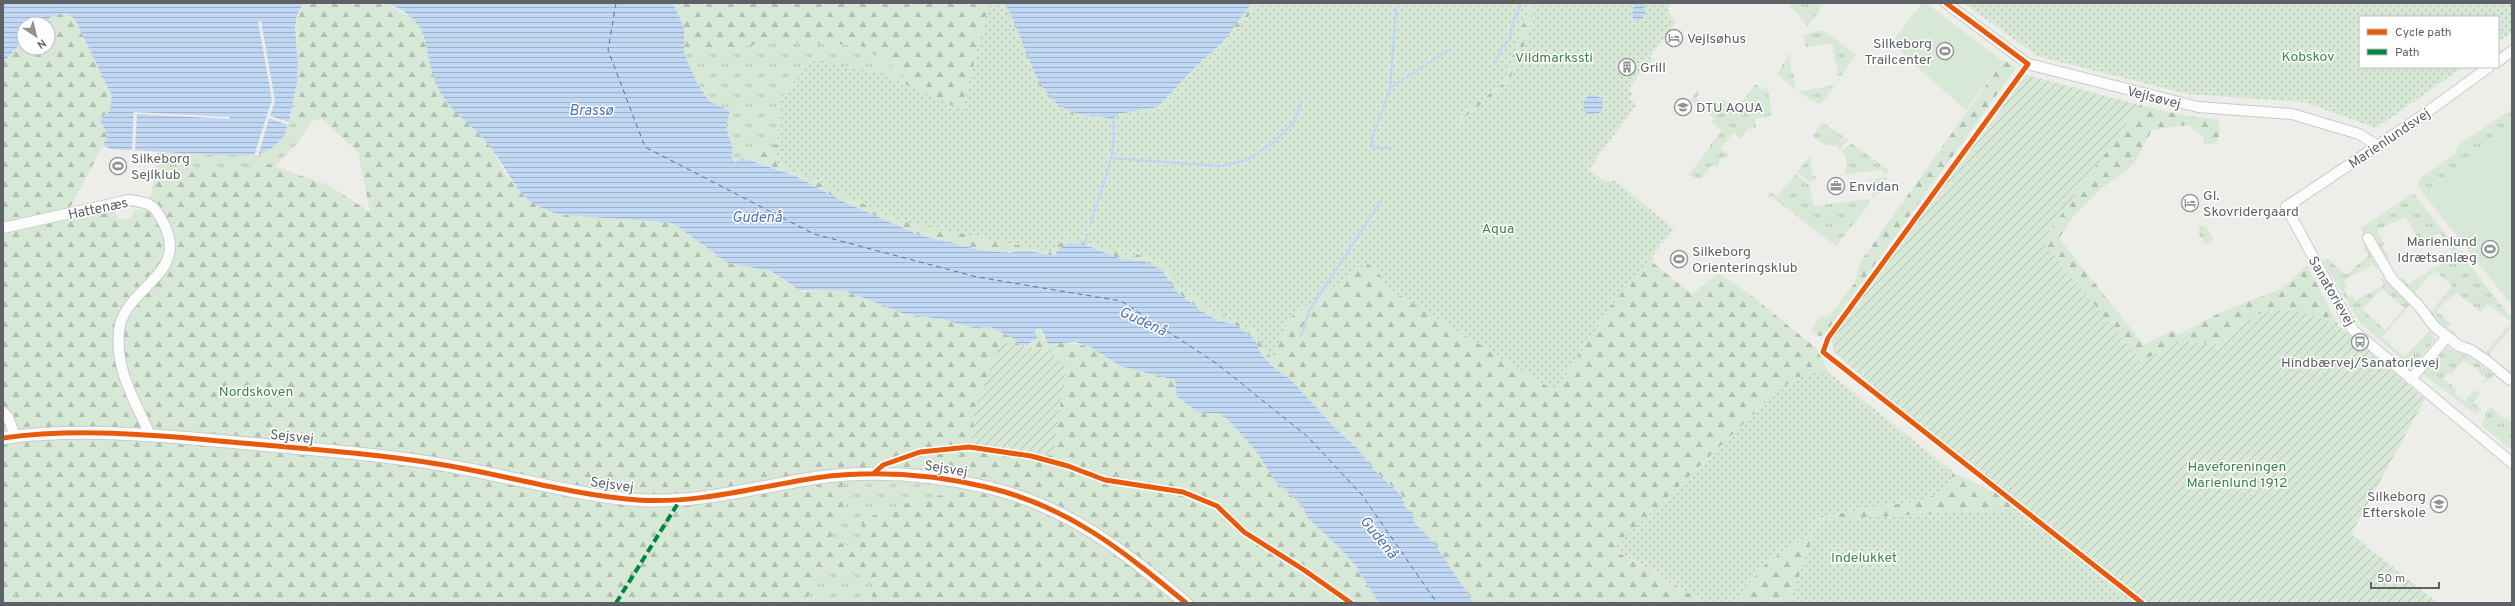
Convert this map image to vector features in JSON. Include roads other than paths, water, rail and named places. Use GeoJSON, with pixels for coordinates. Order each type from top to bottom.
{"type":"FeatureCollection","features":[{"type":"Feature","properties":{"kind":"street","name":"Vejlsøvej"},"geometry":{"type":"LineString","coordinates":[[1946,3],[2028,64],[2198,108],[2292,114],[2359,134],[2378,146]]}},
{"type":"Feature","properties":{"kind":"street"},"geometry":{"type":"LineString","coordinates":[[2499,60],[2512,51]]}},
{"type":"Feature","properties":{"kind":"street","name":"Marienlundsvej"},"geometry":{"type":"LineString","coordinates":[[2286,207],[2378,146],[2488,68]]}},
{"type":"Feature","properties":{"kind":"street","name":"Hattenæs"},"geometry":{"type":"LineString","coordinates":[[3,228],[129,200],[147,202],[158,212],[166,228],[169,256],[165,268],[138,294],[127,311],[119,329],[121,372],[150,435]]}},
{"type":"Feature","properties":{"kind":"street","name":"Sanatorievej"},"geometry":{"type":"LineString","coordinates":[[2286,207],[2353,330],[2512,463]]}},
{"type":"Feature","properties":{"kind":"street"},"geometry":{"type":"LineString","coordinates":[[2368,238],[2392,278],[2446,338],[2487,361],[2510,380]]}},
{"type":"Feature","properties":{"kind":"street"},"geometry":{"type":"LineString","coordinates":[[2411,379],[2446,338]]}},
{"type":"Feature","properties":{"kind":"street"},"geometry":{"type":"LineString","coordinates":[[3,412],[8,417],[15,436]]}},
{"type":"Feature","properties":{"kind":"street","name":"Sejsvej"},"geometry":{"type":"LineString","coordinates":[[3,438],[57,433],[150,435],[406,459],[570,490],[638,500],[680,500],[836,476],[873,474],[943,479],[1004,492],[1061,513],[1110,542],[1186,603]]}},
{"type":"Feature","properties":{"kind":"water"},"geometry":{"type":"Polygon","coordinates":[[[3,3],[303,3],[297,15],[295,27],[298,62],[297,83],[288,125],[282,139],[272,148],[258,154],[236,156],[110,149],[103,145],[108,136],[100,120],[110,110],[112,96],[76,21],[71,16],[66,14],[55,16],[16,16],[16,48],[3,63],[3,3]]]}},
{"type":"Feature","properties":{"kind":"water"},"geometry":{"type":"Polygon","coordinates":[[[386,3],[673,3],[684,28],[684,53],[697,83],[709,101],[730,111],[726,127],[733,150],[731,157],[735,163],[741,158],[795,176],[844,202],[919,235],[980,250],[1009,253],[1024,250],[1054,256],[1058,250],[1068,243],[1085,245],[1124,260],[1144,261],[1162,270],[1176,291],[1204,313],[1218,321],[1235,324],[1255,340],[1261,354],[1276,370],[1290,379],[1334,427],[1357,448],[1373,469],[1402,496],[1405,507],[1413,513],[1414,522],[1434,543],[1474,603],[1379,603],[1356,566],[1339,547],[1308,518],[1301,504],[1275,481],[1256,451],[1223,414],[1197,412],[1177,396],[1175,380],[1120,366],[1089,346],[1075,342],[1048,344],[1041,328],[1036,329],[1035,332],[1037,338],[1027,345],[1021,345],[1013,338],[990,327],[974,328],[941,319],[905,314],[843,290],[799,290],[771,271],[728,263],[673,223],[566,215],[549,211],[536,205],[518,188],[497,156],[482,137],[449,105],[444,98],[433,76],[425,39],[421,29],[414,19],[403,11],[386,3]]]}},
{"type":"Feature","properties":{"kind":"water"},"geometry":{"type":"Polygon","coordinates":[[[1004,3],[1252,3],[1222,43],[1195,67],[1158,107],[1118,114],[1113,119],[1075,113],[1057,103],[1037,78],[1012,16],[1004,3]]]}},
{"type":"Feature","properties":{"kind":"water"},"geometry":{"type":"Polygon","coordinates":[[[1634,3],[1644,3],[1645,13],[1642,19],[1636,21],[1632,17],[1634,3]]]}},
{"type":"Feature","properties":{"kind":"water"},"geometry":{"type":"Polygon","coordinates":[[[1593,95],[1600,98],[1603,105],[1600,112],[1593,115],[1586,112],[1583,105],[1586,98],[1593,95]]]}},
{"type":"Feature","properties":{"kind":"waterway"},"geometry":{"type":"LineString","coordinates":[[1495,64],[1502,48],[1511,38],[1511,28],[1521,3]]}},
{"type":"Feature","properties":{"kind":"waterway"},"geometry":{"type":"LineString","coordinates":[[1391,148],[1373,147],[1371,141],[1390,89],[1396,8]]}},
{"type":"Feature","properties":{"kind":"waterway"},"geometry":{"type":"LineString","coordinates":[[1390,88],[1450,49]]}},
{"type":"Feature","properties":{"kind":"waterway"},"geometry":{"type":"LineString","coordinates":[[1110,158],[1221,166],[1247,160],[1274,142],[1294,122],[1302,100]]}},
{"type":"Feature","properties":{"kind":"waterway"},"geometry":{"type":"LineString","coordinates":[[1090,226],[1111,159],[1114,132],[1113,119]]}},
{"type":"Feature","properties":{"kind":"waterway"},"geometry":{"type":"LineString","coordinates":[[1301,336],[1309,311],[1381,201]]}},
{"type":"Feature","properties":{"kind":"waterway"},"geometry":{"type":"LineString","coordinates":[[1085,245],[1087,235]]}},
{"type":"Feature","properties":{"kind":"railway"},"geometry":{"type":"LineString","coordinates":[[3,594],[125,603]]}},
{"type":"Feature","properties":{"kind":"place","name":"Vejlsøhus"},"geometry":{"type":"Point","coordinates":[1674,38]}},
{"type":"Feature","properties":{"kind":"place","name":"Silkeborg Trailcenter"},"geometry":{"type":"Point","coordinates":[1945,51]}},
{"type":"Feature","properties":{"kind":"place","name":"Grill"},"geometry":{"type":"Point","coordinates":[1627,67]}},
{"type":"Feature","properties":{"kind":"place","name":"DTU AQUA"},"geometry":{"type":"Point","coordinates":[1683,107]}},
{"type":"Feature","properties":{"kind":"place","name":"Silkeborg Sejlklub"},"geometry":{"type":"Point","coordinates":[118,166]}},
{"type":"Feature","properties":{"kind":"place","name":"Envidan"},"geometry":{"type":"Point","coordinates":[1836,186]}},
{"type":"Feature","properties":{"kind":"place","name":"Gl. Skovridergaard"},"geometry":{"type":"Point","coordinates":[2190,203]}},
{"type":"Feature","properties":{"kind":"place","name":"Marienlund Idrætsanlæg"},"geometry":{"type":"Point","coordinates":[2490,249]}},
{"type":"Feature","properties":{"kind":"place","name":"Silkeborg Orienteringsklub"},"geometry":{"type":"Point","coordinates":[1679,259]}},
{"type":"Feature","properties":{"kind":"place","name":"Hindbærvej/Sanatorievej"},"geometry":{"type":"Point","coordinates":[2360,342]}},
{"type":"Feature","properties":{"kind":"place","name":"Silkeborg Efterskole"},"geometry":{"type":"Point","coordinates":[2439,504]}},
{"type":"Feature","properties":{"kind":"park label","name":"Kobskov"},"geometry":{"type":"Point","coordinates":[2308,56]}},
{"type":"Feature","properties":{"kind":"park label","name":"Vildmarkssti"},"geometry":{"type":"Point","coordinates":[1554,57]}},
{"type":"Feature","properties":{"kind":"park label","name":"Aqua"},"geometry":{"type":"Point","coordinates":[1498,228]}},
{"type":"Feature","properties":{"kind":"park label","name":"Nordskoven"},"geometry":{"type":"Point","coordinates":[256,391]}},
{"type":"Feature","properties":{"kind":"park label","name":"Haveforeningen Marienlund 1912"},"geometry":{"type":"Point","coordinates":[2237,474]}},
{"type":"Feature","properties":{"kind":"park label","name":"Indelukket"},"geometry":{"type":"Point","coordinates":[1864,557]}},
{"type":"Feature","properties":{"kind":"water label","name":"Brassø"},"geometry":{"type":"Point","coordinates":[591,110]}},
{"type":"Feature","properties":{"kind":"water label","name":"Gudenå"},"geometry":{"type":"Point","coordinates":[757,217]}},
{"type":"Feature","properties":{"kind":"water label","name":"Gudenå"},"geometry":{"type":"Point","coordinates":[1143,321]}},
{"type":"Feature","properties":{"kind":"water label","name":"Gudenå"},"geometry":{"type":"Point","coordinates":[1379,537]}}]}
